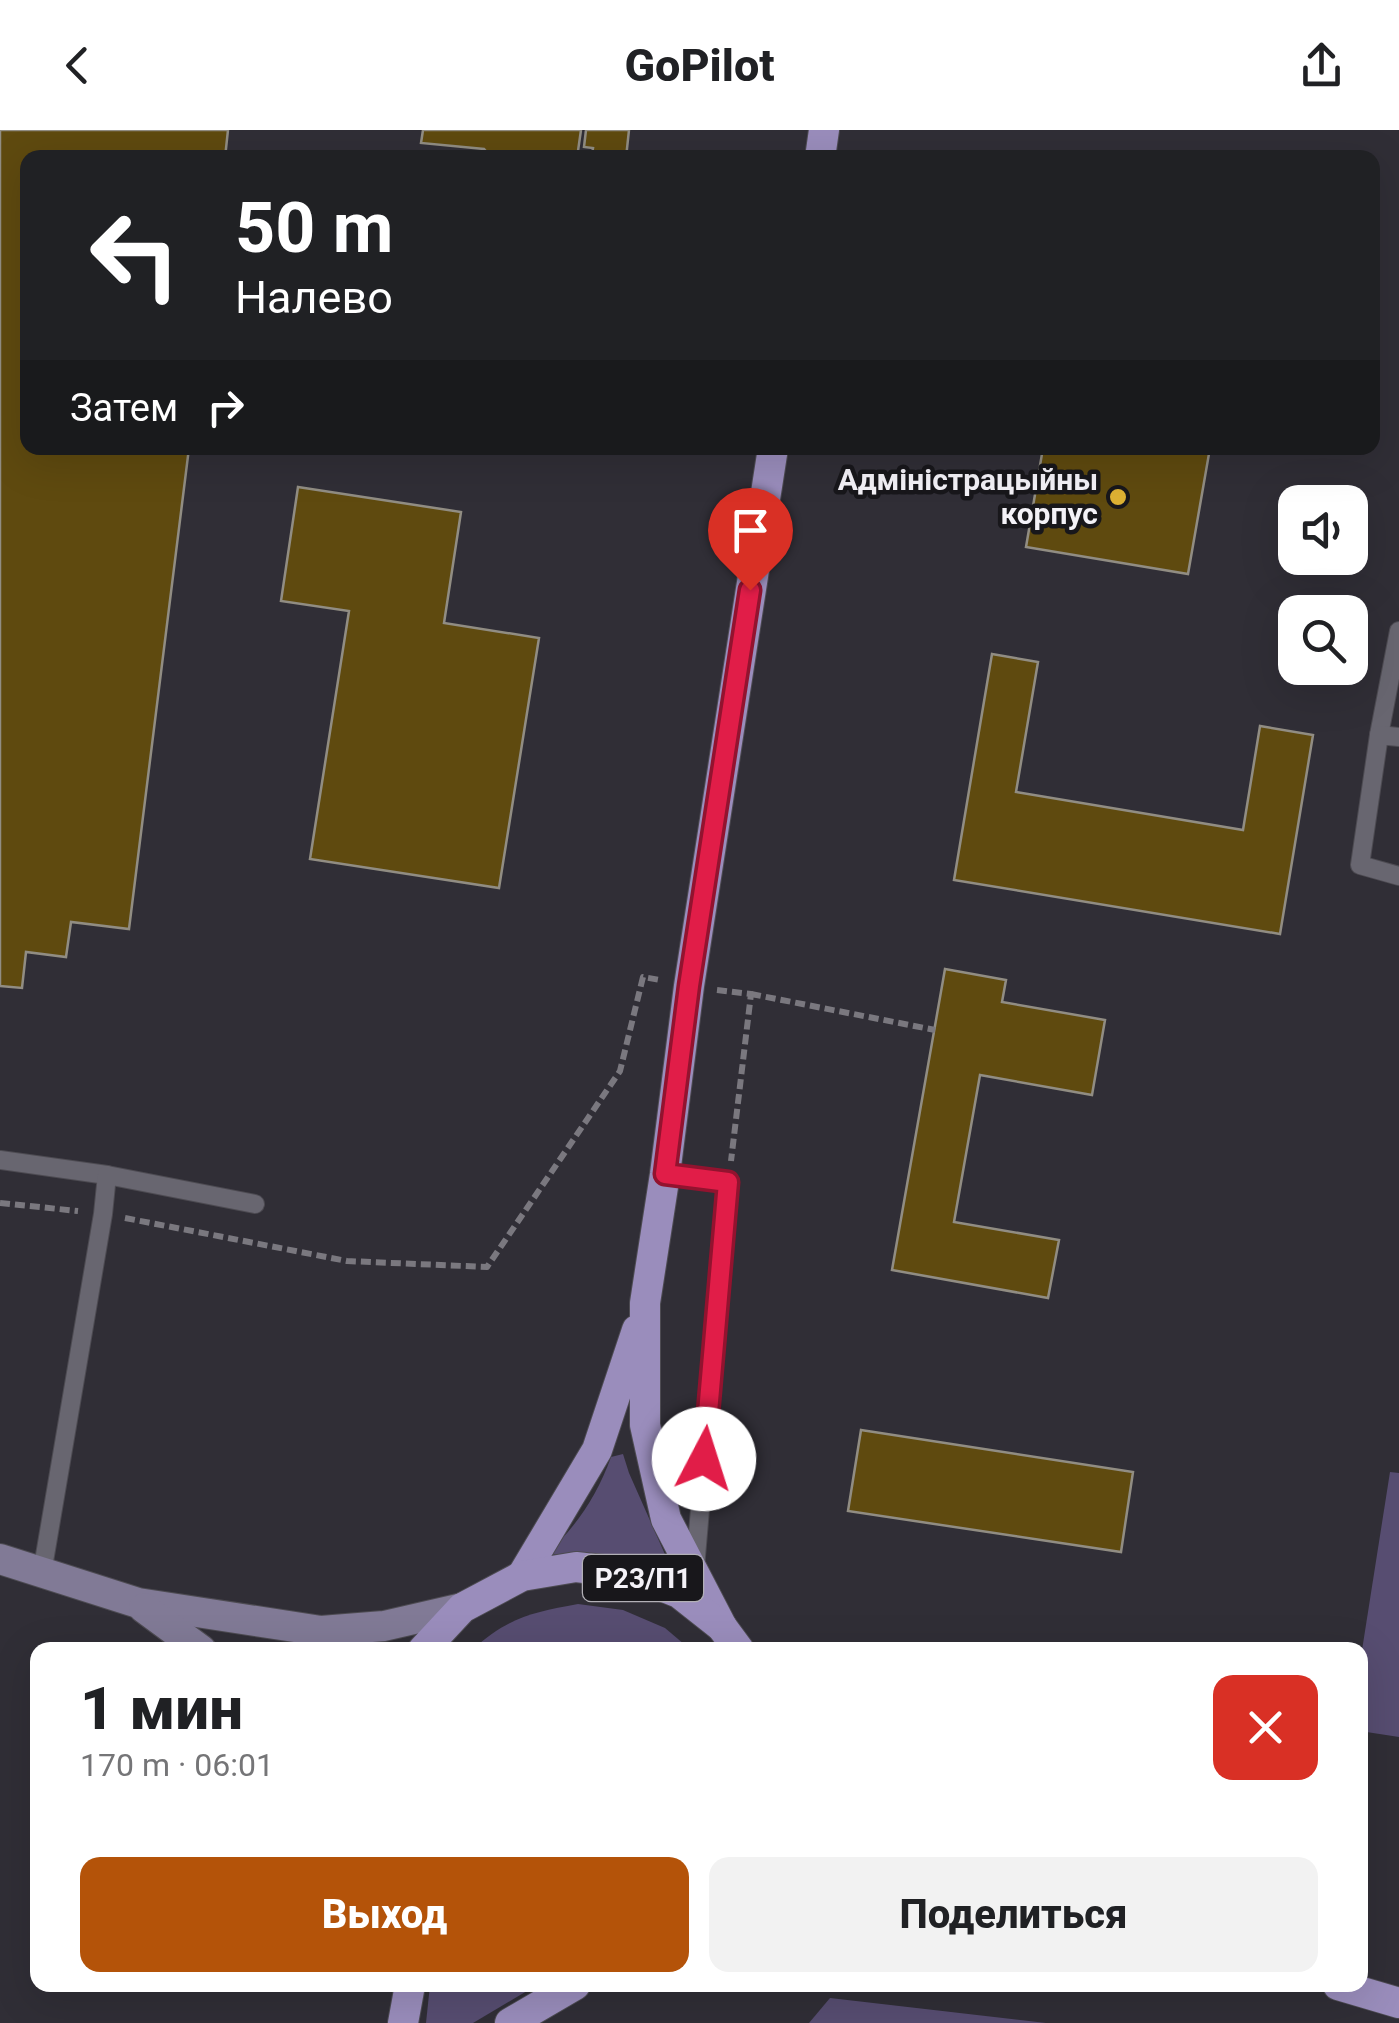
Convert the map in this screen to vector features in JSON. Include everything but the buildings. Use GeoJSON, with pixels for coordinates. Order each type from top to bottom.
{"type":"FeatureCollection","features":[{"type":"Feature","properties":{"kind":"main road","name":"Р23/П1"},"geometry":{"type":"LineString","coordinates":[[730,1638],[666,1519],[645,1426],[645,1303],[689,986],[772,455]]}},
{"type":"Feature","properties":{"kind":"main road","name":"Р23/П1"},"geometry":{"type":"LineString","coordinates":[[522,1576],[598,1450],[645,1303]]}},
{"type":"Feature","properties":{"kind":"main road"},"geometry":{"type":"LineString","coordinates":[[0,1559],[138,1604],[320,1631],[384,1626],[462,1608]]}},
{"type":"Feature","properties":{"kind":"main road","name":"Р23/П1"},"geometry":{"type":"LineString","coordinates":[[431,1642],[462,1608],[522,1576],[576,1567],[630,1573],[679,1593],[730,1638]]}},
{"type":"Feature","properties":{"kind":"main road"},"geometry":{"type":"LineString","coordinates":[[138,1604],[191,1642]]}},
{"type":"Feature","properties":{"kind":"main road"},"geometry":{"type":"LineString","coordinates":[[403,2023],[409,1992]]}},
{"type":"Feature","properties":{"kind":"main road"},"geometry":{"type":"LineString","coordinates":[[510,2023],[562,1992]]}},
{"type":"Feature","properties":{"kind":"main road"},"geometry":{"type":"LineString","coordinates":[[1362,1992],[1399,2003]]}},
{"type":"Feature","properties":{"kind":"lane"},"geometry":{"type":"LineString","coordinates":[[1399,631],[1360,865],[1399,876]]}},
{"type":"Feature","properties":{"kind":"lane"},"geometry":{"type":"LineString","coordinates":[[1379,735],[1399,737]]}},
{"type":"Feature","properties":{"kind":"lane"},"geometry":{"type":"LineString","coordinates":[[0,1160],[107,1175],[255,1204]]}},
{"type":"Feature","properties":{"kind":"lane"},"geometry":{"type":"LineString","coordinates":[[665,1174],[728,1182],[694,1573]]}},
{"type":"Feature","properties":{"kind":"lane"},"geometry":{"type":"LineString","coordinates":[[42,1573],[107,1175]]}},
{"type":"Feature","properties":{"kind":"path"},"geometry":{"type":"LineString","coordinates":[[0,1203],[103,1214],[348,1261],[488,1267],[620,1071],[643,977],[934,1030]]}},
{"type":"Feature","properties":{"kind":"path"},"geometry":{"type":"LineString","coordinates":[[728,1182],[752,994]]}},
{"type":"Feature","properties":{"kind":"shaded area"},"geometry":{"type":"Polygon","coordinates":[[[623,1454],[675,1577],[611,1557],[578,1553],[544,1556],[584,1511],[611,1457],[623,1454]]]}},
{"type":"Feature","properties":{"kind":"shaded area"},"geometry":{"type":"Polygon","coordinates":[[[1390,1472],[1399,1473],[1399,1737],[1368,1732],[1368,1642],[1363,1642],[1390,1472]]]}},
{"type":"Feature","properties":{"kind":"shaded area"},"geometry":{"type":"Polygon","coordinates":[[[578,1604],[623,1610],[665,1628],[682,1642],[482,1642],[521,1618],[578,1604]]]}},
{"type":"Feature","properties":{"kind":"shaded area"},"geometry":{"type":"Polygon","coordinates":[[[429,1992],[525,1992],[473,2023],[426,2023],[429,1992]]]}},
{"type":"Feature","properties":{"kind":"shaded area"},"geometry":{"type":"Polygon","coordinates":[[[830,1998],[1046,2023],[809,2023],[830,1998]]]}},
{"type":"Feature","properties":{"kind":"place","name":"Адміністрацыйны корпус"},"geometry":{"type":"Point","coordinates":[1118,497]}},
{"type":"Feature","properties":{"kind":"route"},"geometry":{"type":"LineString","coordinates":[[704,1459],[728,1182],[665,1174],[689,986],[750,590]]}}]}
